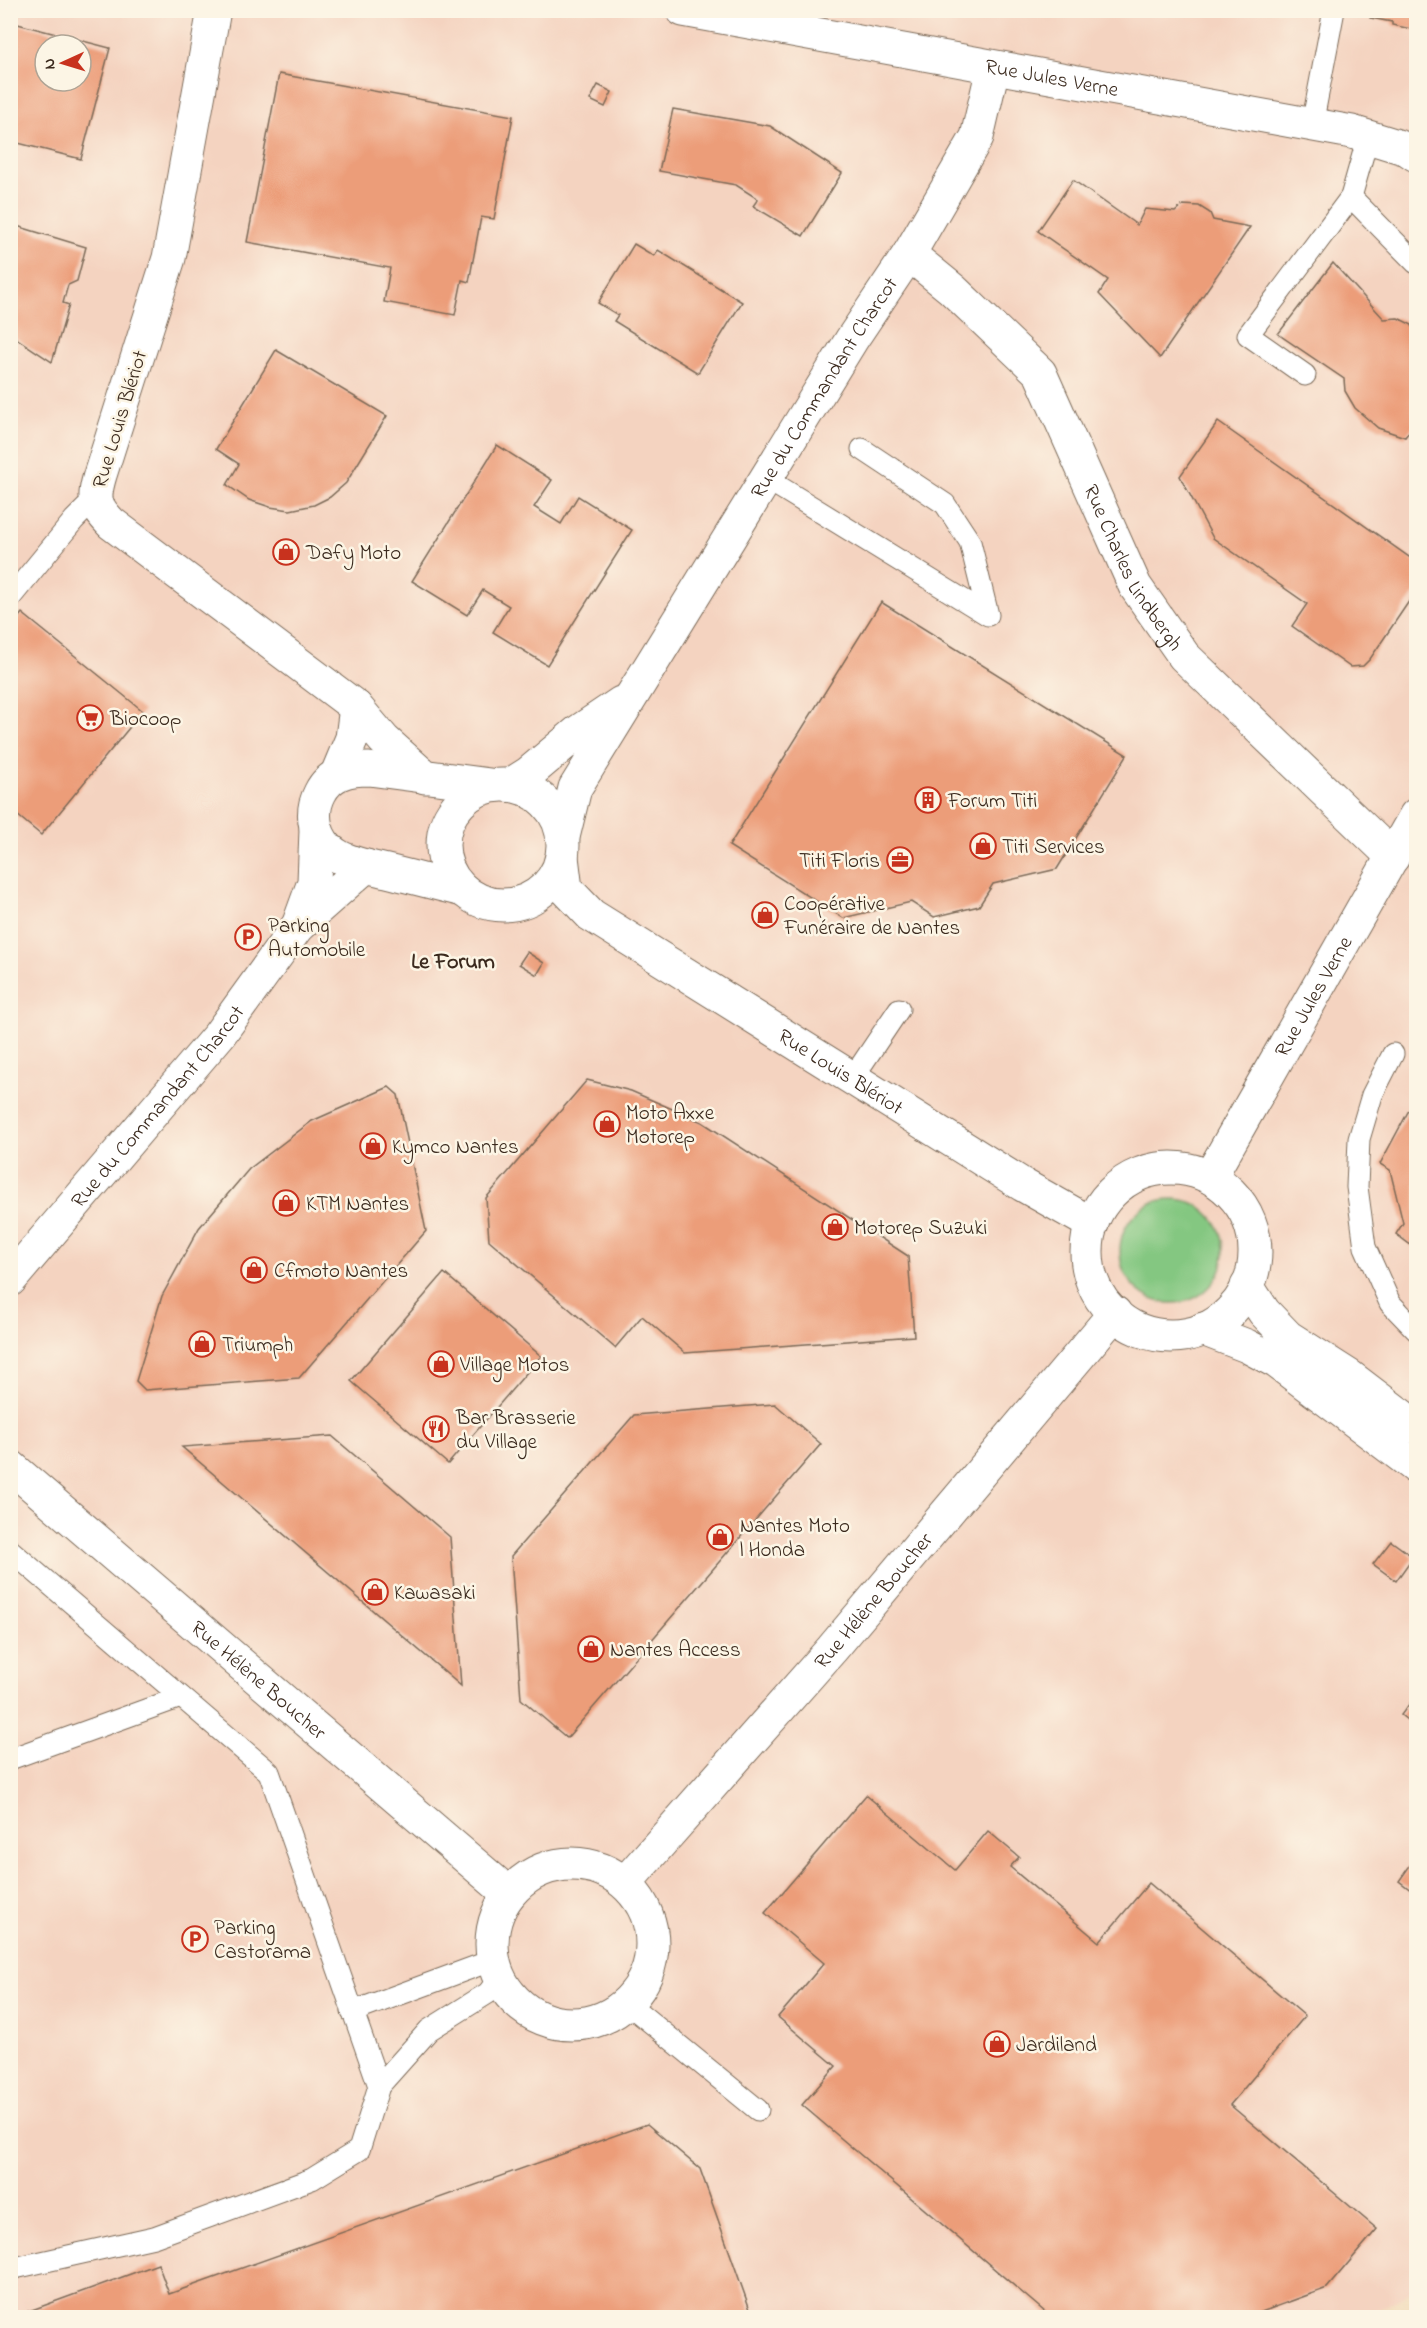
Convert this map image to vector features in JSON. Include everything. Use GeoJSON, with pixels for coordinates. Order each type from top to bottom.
{"type":"FeatureCollection","features":[{"type":"Feature","properties":{"kind":"street","name":"Rue Louis Blériot"},"geometry":{"type":"LineString","coordinates":[[214,10],[169,258],[100,475],[95,499],[98,508],[111,523],[356,707],[384,740],[425,777]]}},
{"type":"Feature","properties":{"kind":"street","name":"Rue Jules Verne"},"geometry":{"type":"LineString","coordinates":[[683,10],[1312,125],[1368,137],[1407,149],[1416,155]]}},
{"type":"Feature","properties":{"kind":"street","name":"Rue du Commandant Charcot"},"geometry":{"type":"LineString","coordinates":[[562,847],[575,788],[765,478],[852,339],[909,254],[977,138],[993,68]]}},
{"type":"Feature","properties":{"kind":"street","name":"Rue Charles Lindbergh"},"geometry":{"type":"LineString","coordinates":[[909,254],[952,289],[1040,373],[1135,586],[1184,656],[1394,857]]}},
{"type":"Feature","properties":{"kind":"street","name":"Rue du Commandant Charcot"},"geometry":{"type":"LineString","coordinates":[[500,785],[530,773],[578,732],[630,697]]}},
{"type":"Feature","properties":{"kind":"street"},"geometry":{"type":"LineString","coordinates":[[337,774],[352,738],[356,707]]}},
{"type":"Feature","properties":{"kind":"street"},"geometry":{"type":"LineString","coordinates":[[337,774],[353,769],[369,769],[500,785],[523,788],[546,801],[554,812],[562,847],[557,871],[549,884],[538,894],[525,901],[499,905],[473,897],[463,890],[453,880],[447,868],[443,849],[444,829],[449,817],[466,796],[500,785]]}},
{"type":"Feature","properties":{"kind":"street","name":"Rue du Commandant Charcot"},"geometry":{"type":"LineString","coordinates":[[297,927],[314,882],[316,830],[314,814],[317,799],[325,784],[337,774]]}},
{"type":"Feature","properties":{"kind":"street","name":"Rue Jules Verne"},"geometry":{"type":"LineString","coordinates":[[1209,1177],[1416,815]]}},
{"type":"Feature","properties":{"kind":"street"},"geometry":{"type":"LineString","coordinates":[[316,830],[324,844],[336,855],[366,866],[463,890]]}},
{"type":"Feature","properties":{"kind":"street","name":"Rue Louis Blériot"},"geometry":{"type":"LineString","coordinates":[[562,847],[566,889],[591,915],[1023,1185],[1092,1224]]}},
{"type":"Feature","properties":{"kind":"street","name":"Rue du Commandant Charcot"},"geometry":{"type":"LineString","coordinates":[[10,1280],[219,1035],[297,927],[366,866]]}},
{"type":"Feature","properties":{"kind":"street","name":"Rue Louis Blériot"},"geometry":{"type":"LineString","coordinates":[[525,901],[553,913],[591,915]]}},
{"type":"Feature","properties":{"kind":"street"},"geometry":{"type":"LineString","coordinates":[[1180,1168],[1209,1177],[1233,1194],[1249,1219],[1255,1248],[1254,1268],[1247,1286],[1232,1310],[1218,1321],[1188,1334],[1156,1334],[1127,1323],[1115,1313],[1095,1287],[1090,1272],[1088,1239],[1092,1224],[1102,1204],[1117,1187],[1137,1175],[1158,1169],[1180,1168]]}},
{"type":"Feature","properties":{"kind":"street"},"geometry":{"type":"LineString","coordinates":[[1247,1286],[1264,1312],[1288,1337],[1349,1376],[1416,1427]]}},
{"type":"Feature","properties":{"kind":"street","name":"Rue Hélène Boucher"},"geometry":{"type":"LineString","coordinates":[[625,1883],[832,1649],[1115,1313]]}},
{"type":"Feature","properties":{"kind":"street"},"geometry":{"type":"LineString","coordinates":[[1203,1329],[1247,1346],[1277,1362],[1416,1467]]}},
{"type":"Feature","properties":{"kind":"street","name":"Rue Hélène Boucher"},"geometry":{"type":"LineString","coordinates":[[10,1466],[509,1894]]}},
{"type":"Feature","properties":{"kind":"street"},"geometry":{"type":"LineString","coordinates":[[571,1863],[600,1869],[625,1883],[639,1900],[649,1920],[652,1950],[645,1979],[627,2003],[602,2019],[572,2025],[542,2019],[528,2012],[512,1996],[496,1969],[491,1943],[494,1925],[509,1894],[519,1883],[537,1872],[571,1863]]}},
{"type":"Feature","properties":{"kind":"lane"},"geometry":{"type":"LineString","coordinates":[[1312,125],[1334,10]]}},
{"type":"Feature","properties":{"kind":"lane"},"geometry":{"type":"LineString","coordinates":[[1305,375],[1248,335],[1351,197],[1368,137]]}},
{"type":"Feature","properties":{"kind":"lane"},"geometry":{"type":"LineString","coordinates":[[1351,197],[1416,263]]}},
{"type":"Feature","properties":{"kind":"lane"},"geometry":{"type":"LineString","coordinates":[[765,478],[988,615],[970,542],[945,504],[862,449]]}},
{"type":"Feature","properties":{"kind":"lane"},"geometry":{"type":"LineString","coordinates":[[10,598],[74,520],[95,499]]}},
{"type":"Feature","properties":{"kind":"lane"},"geometry":{"type":"LineString","coordinates":[[852,1078],[899,1009]]}},
{"type":"Feature","properties":{"kind":"lane"},"geometry":{"type":"LineString","coordinates":[[1393,1054],[1372,1095],[1359,1139],[1357,1187],[1365,1247],[1390,1303],[1416,1330]]}},
{"type":"Feature","properties":{"kind":"lane"},"geometry":{"type":"LineString","coordinates":[[10,1550],[269,1772],[379,2086]]}},
{"type":"Feature","properties":{"kind":"lane"},"geometry":{"type":"LineString","coordinates":[[10,1759],[181,1697]]}},
{"type":"Feature","properties":{"kind":"lane"},"geometry":{"type":"LineString","coordinates":[[352,2012],[496,1969]]}},
{"type":"Feature","properties":{"kind":"lane"},"geometry":{"type":"LineString","coordinates":[[10,2269],[154,2237],[312,2179],[359,2150],[379,2086],[429,2030],[488,1993],[496,1969]]}},
{"type":"Feature","properties":{"kind":"lane"},"geometry":{"type":"LineString","coordinates":[[627,2003],[758,2110]]}},
{"type":"Feature","properties":{"kind":"shaded area"},"geometry":{"type":"Polygon","coordinates":[[[11,11],[1416,11],[1416,2289],[1361,2318],[11,2318],[11,11]]]}},
{"type":"Feature","properties":{"kind":"green space"},"geometry":{"type":"Polygon","coordinates":[[[1172,1199],[1192,1203],[1209,1214],[1220,1231],[1224,1251],[1220,1271],[1209,1288],[1192,1299],[1172,1303],[1152,1299],[1135,1288],[1124,1271],[1120,1251],[1124,1231],[1135,1214],[1152,1203],[1172,1199]]]}},
{"type":"Feature","properties":{"kind":"building"},"geometry":{"type":"Polygon","coordinates":[[[1372,10],[1416,10],[1416,30],[1370,18],[1372,10]]]}},
{"type":"Feature","properties":{"kind":"building"},"geometry":{"type":"Polygon","coordinates":[[[10,22],[52,33],[33,33],[33,93],[93,93],[93,44],[110,48],[81,159],[10,141],[10,22]]]}},
{"type":"Feature","properties":{"kind":"building"},"geometry":{"type":"Polygon","coordinates":[[[279,74],[513,116],[494,219],[481,217],[469,282],[462,280],[455,315],[384,302],[390,268],[247,242],[279,74]]]}},
{"type":"Feature","properties":{"kind":"building"},"geometry":{"type":"Polygon","coordinates":[[[598,85],[612,92],[605,107],[590,100],[598,85]]]}},
{"type":"Feature","properties":{"kind":"building"},"geometry":{"type":"Polygon","coordinates":[[[673,109],[770,126],[842,173],[803,236],[753,206],[758,199],[736,185],[659,171],[673,109]]]}},
{"type":"Feature","properties":{"kind":"building"},"geometry":{"type":"Polygon","coordinates":[[[1073,180],[1137,225],[1145,209],[1175,212],[1183,205],[1199,206],[1210,213],[1213,220],[1250,227],[1160,358],[1099,294],[1108,280],[1038,231],[1073,180]]]}},
{"type":"Feature","properties":{"kind":"building"},"geometry":{"type":"Polygon","coordinates":[[[10,224],[86,247],[77,281],[68,285],[63,303],[69,305],[52,362],[10,334],[10,224]]]}},
{"type":"Feature","properties":{"kind":"building"},"geometry":{"type":"Polygon","coordinates":[[[634,244],[654,256],[658,250],[742,302],[698,373],[614,321],[618,315],[598,303],[634,244]]]}},
{"type":"Feature","properties":{"kind":"building"},"geometry":{"type":"Polygon","coordinates":[[[1333,263],[1384,319],[1398,318],[1412,325],[1416,340],[1416,425],[1405,437],[1378,428],[1355,408],[1345,391],[1344,379],[1278,334],[1333,263]]]}},
{"type":"Feature","properties":{"kind":"building"},"geometry":{"type":"Polygon","coordinates":[[[276,350],[387,416],[346,483],[330,497],[314,505],[290,510],[270,507],[249,500],[227,485],[239,464],[216,449],[276,350]]]}},
{"type":"Feature","properties":{"kind":"building"},"geometry":{"type":"Polygon","coordinates":[[[1218,422],[1416,562],[1416,591],[1363,666],[1350,667],[1292,626],[1307,604],[1213,538],[1180,476],[1218,422]]]}},
{"type":"Feature","properties":{"kind":"building"},"geometry":{"type":"Polygon","coordinates":[[[497,445],[552,480],[534,507],[561,524],[578,496],[632,530],[547,665],[493,632],[509,606],[483,590],[467,615],[412,581],[497,445]]]}},
{"type":"Feature","properties":{"kind":"building","name":"Forum Titi"},"geometry":{"type":"Polygon","coordinates":[[[881,602],[1127,755],[1057,869],[993,884],[979,906],[934,917],[911,902],[843,918],[729,846],[881,602]]]}},
{"type":"Feature","properties":{"kind":"building"},"geometry":{"type":"Polygon","coordinates":[[[22,613],[143,711],[41,835],[10,809],[10,628],[22,613]]]}},
{"type":"Feature","properties":{"kind":"building"},"geometry":{"type":"Polygon","coordinates":[[[527,952],[544,963],[537,975],[519,964],[527,952]]]}},
{"type":"Feature","properties":{"kind":"building"},"geometry":{"type":"Polygon","coordinates":[[[587,1080],[631,1091],[702,1122],[908,1256],[914,1336],[685,1353],[642,1316],[615,1348],[489,1240],[486,1198],[587,1080]]]}},
{"type":"Feature","properties":{"kind":"building"},"geometry":{"type":"Polygon","coordinates":[[[389,1087],[398,1095],[426,1231],[299,1378],[145,1390],[136,1381],[162,1296],[199,1228],[249,1169],[312,1121],[389,1087]]]}},
{"type":"Feature","properties":{"kind":"building"},"geometry":{"type":"Polygon","coordinates":[[[1416,1097],[1416,1249],[1396,1234],[1403,1223],[1390,1170],[1380,1164],[1416,1097]]]}},
{"type":"Feature","properties":{"kind":"building","name":"Village Motos"},"geometry":{"type":"Polygon","coordinates":[[[444,1273],[541,1356],[448,1464],[351,1381],[444,1273]]]}},
{"type":"Feature","properties":{"kind":"building"},"geometry":{"type":"Polygon","coordinates":[[[775,1404],[821,1444],[567,1738],[521,1699],[511,1556],[634,1415],[775,1404]]]}},
{"type":"Feature","properties":{"kind":"building"},"geometry":{"type":"Polygon","coordinates":[[[332,1436],[450,1537],[461,1686],[182,1447],[332,1436]]]}},
{"type":"Feature","properties":{"kind":"building"},"geometry":{"type":"Polygon","coordinates":[[[1391,1541],[1413,1557],[1396,1581],[1373,1564],[1391,1541]]]}},
{"type":"Feature","properties":{"kind":"building"},"geometry":{"type":"Polygon","coordinates":[[[1416,1695],[1416,1727],[1401,1715],[1416,1695]]]}},
{"type":"Feature","properties":{"kind":"building"},"geometry":{"type":"Polygon","coordinates":[[[866,1795],[955,1870],[988,1831],[1019,1857],[1010,1867],[1099,1942],[1149,1883],[1305,2016],[1230,2105],[1377,2229],[1327,2288],[1245,2318],[1052,2318],[802,2105],[836,2066],[778,2017],[824,1963],[765,1913],[866,1795]]]}},
{"type":"Feature","properties":{"kind":"building"},"geometry":{"type":"Polygon","coordinates":[[[1416,1857],[1416,1894],[1399,1881],[1416,1857]]]}},
{"type":"Feature","properties":{"kind":"building"},"geometry":{"type":"Polygon","coordinates":[[[647,2124],[700,2169],[753,2318],[10,2318],[158,2264],[169,2294],[647,2124]]]}},
{"type":"Feature","properties":{"kind":"place","name":"Dafy Moto"},"geometry":{"type":"Point","coordinates":[286,552]}},
{"type":"Feature","properties":{"kind":"place","name":"Biocoop"},"geometry":{"type":"Point","coordinates":[90,718]}},
{"type":"Feature","properties":{"kind":"place","name":"Forum Titi"},"geometry":{"type":"Point","coordinates":[928,800]}},
{"type":"Feature","properties":{"kind":"place","name":"Titi Services"},"geometry":{"type":"Point","coordinates":[983,846]}},
{"type":"Feature","properties":{"kind":"place","name":"Titi Floris"},"geometry":{"type":"Point","coordinates":[900,860]}},
{"type":"Feature","properties":{"kind":"place","name":"Coopérative Funéraire de Nantes"},"geometry":{"type":"Point","coordinates":[765,915]}},
{"type":"Feature","properties":{"kind":"place","name":"Parking Automobile"},"geometry":{"type":"Point","coordinates":[248,937]}},
{"type":"Feature","properties":{"kind":"place","name":"Moto Axxe Motorep"},"geometry":{"type":"Point","coordinates":[607,1124]}},
{"type":"Feature","properties":{"kind":"place","name":"Kymco Nantes"},"geometry":{"type":"Point","coordinates":[373,1146]}},
{"type":"Feature","properties":{"kind":"place","name":"KTM Nantes"},"geometry":{"type":"Point","coordinates":[286,1203]}},
{"type":"Feature","properties":{"kind":"place","name":"Motorep Suzuki"},"geometry":{"type":"Point","coordinates":[835,1227]}},
{"type":"Feature","properties":{"kind":"place","name":"Cfmoto Nantes"},"geometry":{"type":"Point","coordinates":[254,1270]}},
{"type":"Feature","properties":{"kind":"place","name":"Triumph"},"geometry":{"type":"Point","coordinates":[202,1344]}},
{"type":"Feature","properties":{"kind":"place","name":"Village Motos"},"geometry":{"type":"Point","coordinates":[441,1364]}},
{"type":"Feature","properties":{"kind":"place","name":"Bar Brasserie du Village"},"geometry":{"type":"Point","coordinates":[436,1429]}},
{"type":"Feature","properties":{"kind":"place","name":"Nantes Moto | Honda"},"geometry":{"type":"Point","coordinates":[720,1537]}},
{"type":"Feature","properties":{"kind":"place","name":"Kawasaki"},"geometry":{"type":"Point","coordinates":[375,1592]}},
{"type":"Feature","properties":{"kind":"place","name":"Nantes Access"},"geometry":{"type":"Point","coordinates":[591,1649]}},
{"type":"Feature","properties":{"kind":"place","name":"Parking Castorama"},"geometry":{"type":"Point","coordinates":[195,1939]}},
{"type":"Feature","properties":{"kind":"place","name":"Jardiland"},"geometry":{"type":"Point","coordinates":[997,2044]}},
{"type":"Feature","properties":{"kind":"district","name":"Le Forum"},"geometry":{"type":"Point","coordinates":[453,960]}}]}
